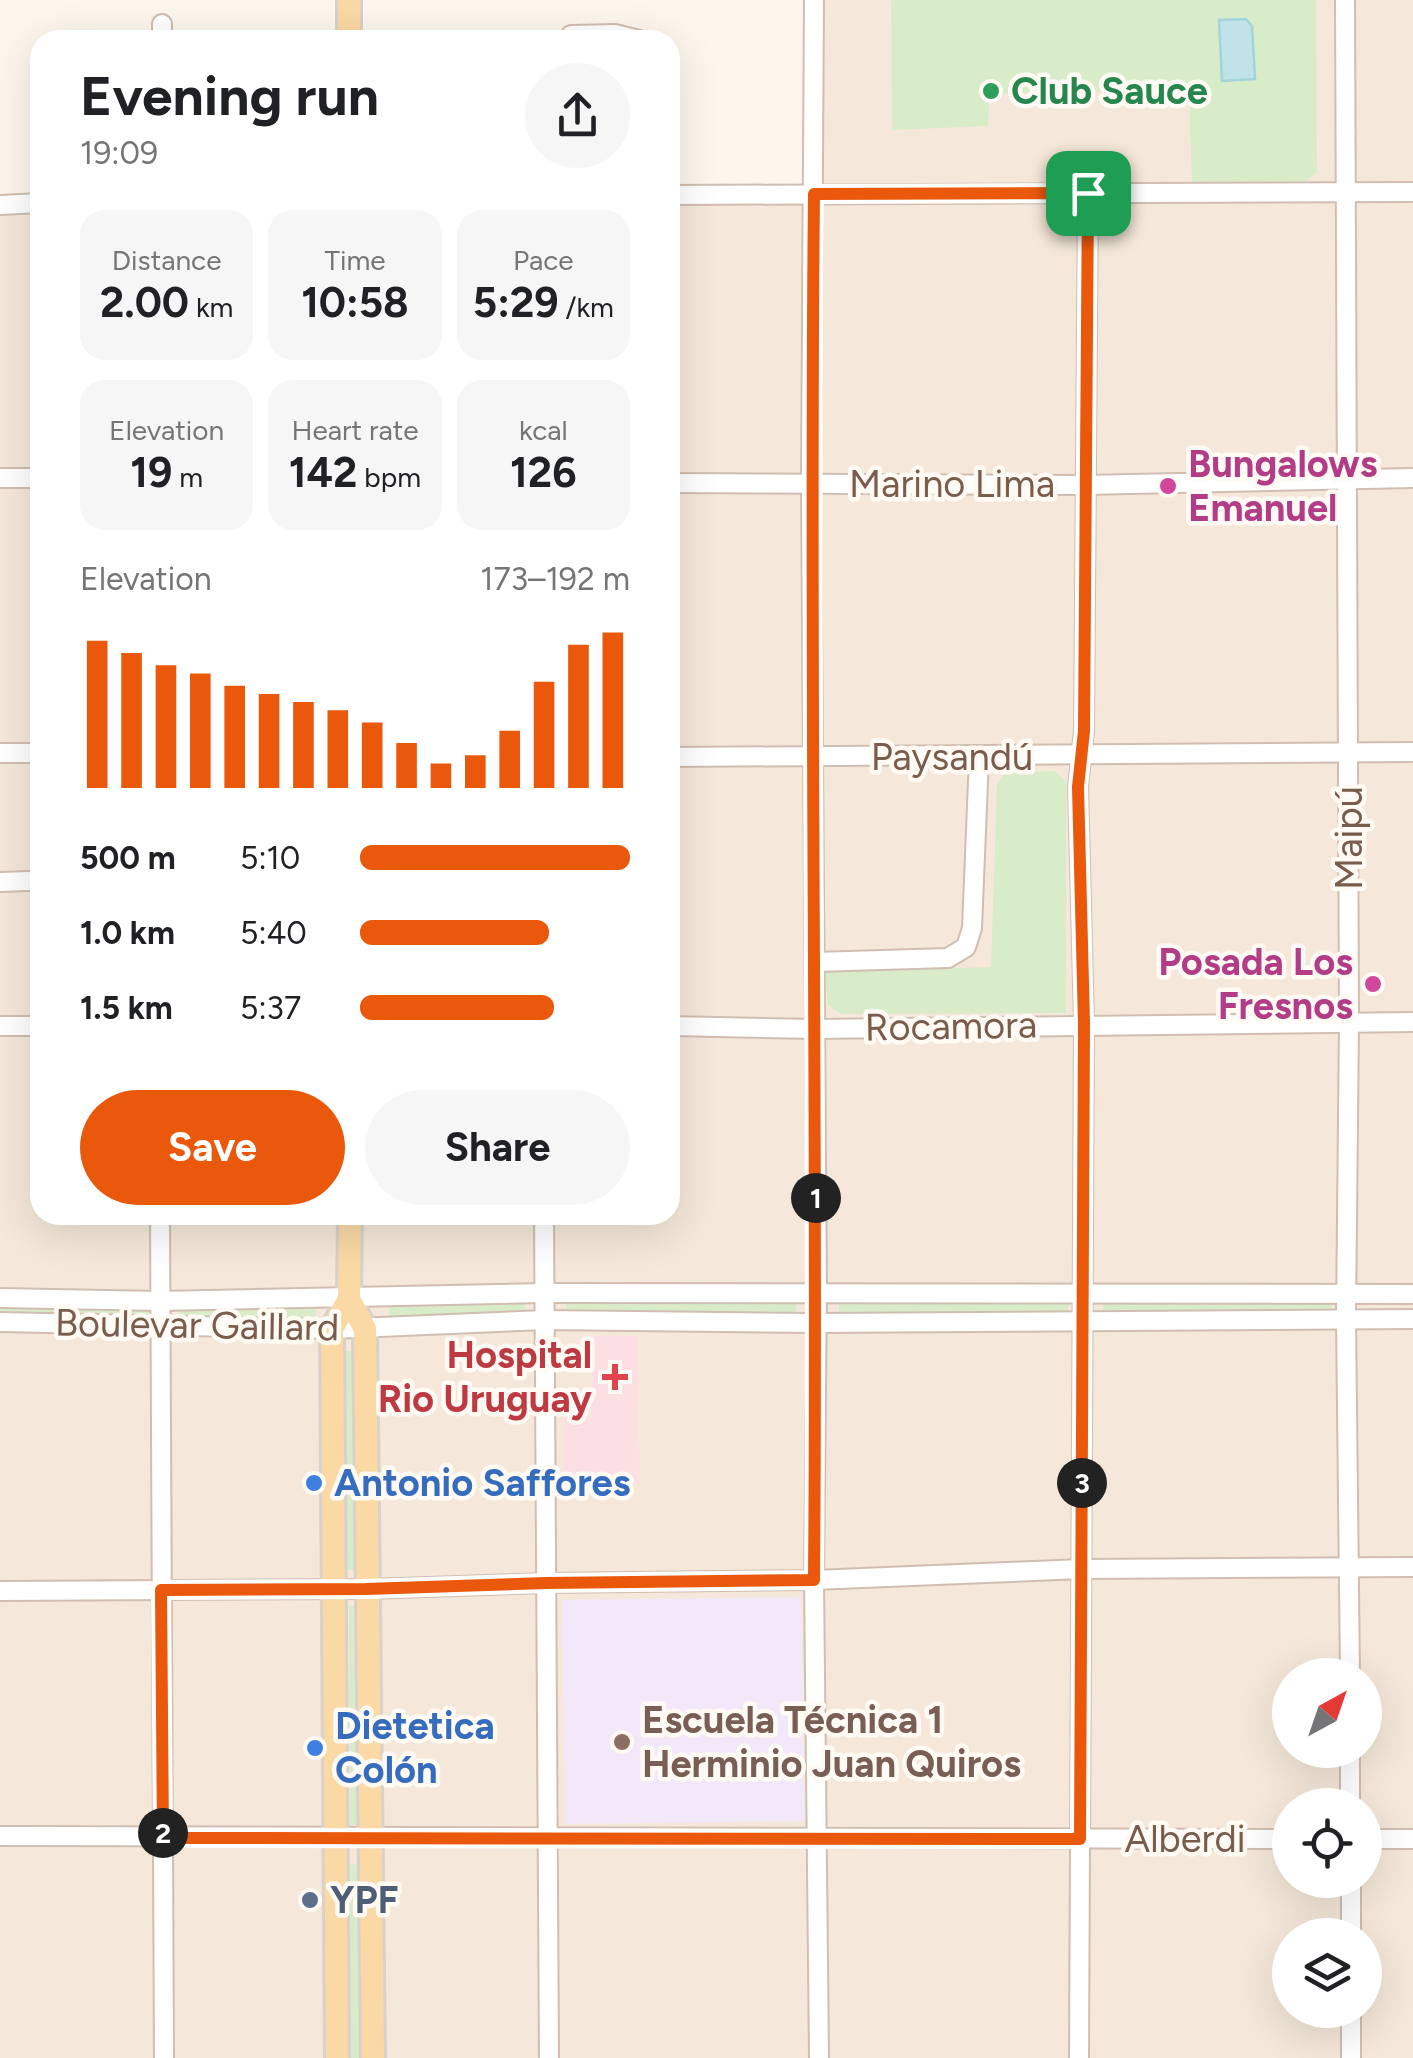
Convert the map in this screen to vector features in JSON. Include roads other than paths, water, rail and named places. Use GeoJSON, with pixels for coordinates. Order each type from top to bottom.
{"type":"FeatureCollection","features":[{"type":"Feature","properties":{"kind":"main road"},"geometry":{"type":"LineString","coordinates":[[349,0],[349,30]]}},
{"type":"Feature","properties":{"kind":"main road"},"geometry":{"type":"LineString","coordinates":[[350,1225],[350,1298],[365,1328],[373,2058]]}},
{"type":"Feature","properties":{"kind":"main road"},"geometry":{"type":"LineString","coordinates":[[337,2058],[332,1328],[350,1298]]}},
{"type":"Feature","properties":{"kind":"street"},"geometry":{"type":"LineString","coordinates":[[814,0],[811,483],[819,2058]]}},
{"type":"Feature","properties":{"kind":"street","name":"Maipú"},"geometry":{"type":"LineString","coordinates":[[1346,0],[1346,1318],[1350,1658]]}},
{"type":"Feature","properties":{"kind":"street"},"geometry":{"type":"LineString","coordinates":[[680,195],[1413,192]]}},
{"type":"Feature","properties":{"kind":"street"},"geometry":{"type":"LineString","coordinates":[[1080,2058],[1084,1023],[1078,787],[1084,731],[1088,193]]}},
{"type":"Feature","properties":{"kind":"street"},"geometry":{"type":"LineString","coordinates":[[0,205],[30,203]]}},
{"type":"Feature","properties":{"kind":"street"},"geometry":{"type":"LineString","coordinates":[[0,478],[30,478]]}},
{"type":"Feature","properties":{"kind":"street","name":"Marino Lima"},"geometry":{"type":"LineString","coordinates":[[680,484],[1084,485],[1413,478]]}},
{"type":"Feature","properties":{"kind":"street"},"geometry":{"type":"LineString","coordinates":[[0,752],[30,753]]}},
{"type":"Feature","properties":{"kind":"street","name":"Paysandú"},"geometry":{"type":"LineString","coordinates":[[680,757],[1413,752]]}},
{"type":"Feature","properties":{"kind":"street"},"geometry":{"type":"LineString","coordinates":[[815,962],[948,958],[966,948],[972,928],[979,757]]}},
{"type":"Feature","properties":{"kind":"street"},"geometry":{"type":"LineString","coordinates":[[0,882],[28,881]]}},
{"type":"Feature","properties":{"kind":"street","name":"Rocamora"},"geometry":{"type":"LineString","coordinates":[[680,1026],[815,1029],[1413,1022]]}},
{"type":"Feature","properties":{"kind":"street"},"geometry":{"type":"LineString","coordinates":[[0,1026],[30,1026]]}},
{"type":"Feature","properties":{"kind":"street"},"geometry":{"type":"LineString","coordinates":[[160,1225],[164,2058]]}},
{"type":"Feature","properties":{"kind":"street"},"geometry":{"type":"LineString","coordinates":[[544,1225],[549,2058]]}},
{"type":"Feature","properties":{"kind":"street","name":"Boulevar Gaillard"},"geometry":{"type":"LineString","coordinates":[[0,1298],[160,1301],[544,1293],[1413,1294]]}},
{"type":"Feature","properties":{"kind":"street","name":"Boulevar Gaillard"},"geometry":{"type":"LineString","coordinates":[[0,1322],[365,1328],[545,1320],[816,1323],[1413,1319]]}},
{"type":"Feature","properties":{"kind":"street"},"geometry":{"type":"LineString","coordinates":[[0,1591],[366,1589],[1082,1570],[1413,1567]]}},
{"type":"Feature","properties":{"kind":"street","name":"Alberdi"},"geometry":{"type":"LineString","coordinates":[[0,1836],[1272,1839]]}},
{"type":"Feature","properties":{"kind":"street"},"geometry":{"type":"LineString","coordinates":[[1382,1839],[1413,1839]]}},
{"type":"Feature","properties":{"kind":"street"},"geometry":{"type":"LineString","coordinates":[[1351,2028],[1351,2058]]}},
{"type":"Feature","properties":{"kind":"water"},"geometry":{"type":"Polygon","coordinates":[[[1246,19],[1252,26],[1255,79],[1222,81],[1219,20],[1246,19]]]}},
{"type":"Feature","properties":{"kind":"place","name":"Club Sauce"},"geometry":{"type":"Point","coordinates":[991,91]}},
{"type":"Feature","properties":{"kind":"place","name":"Bungalows Emanuel"},"geometry":{"type":"Point","coordinates":[1168,486]}},
{"type":"Feature","properties":{"kind":"place","name":"Posada Los Fresnos"},"geometry":{"type":"Point","coordinates":[1373,984]}},
{"type":"Feature","properties":{"kind":"place","name":"Hospital Rio Uruguay"},"geometry":{"type":"Point","coordinates":[615,1377]}},
{"type":"Feature","properties":{"kind":"place","name":"Antonio Saffores"},"geometry":{"type":"Point","coordinates":[314,1483]}},
{"type":"Feature","properties":{"kind":"place","name":"Escuela Técnica 1 Herminio Juan Quiros"},"geometry":{"type":"Point","coordinates":[622,1742]}},
{"type":"Feature","properties":{"kind":"place","name":"Dietetica Colón"},"geometry":{"type":"Point","coordinates":[315,1748]}},
{"type":"Feature","properties":{"kind":"place","name":"YPF"},"geometry":{"type":"Point","coordinates":[310,1900]}}]}
